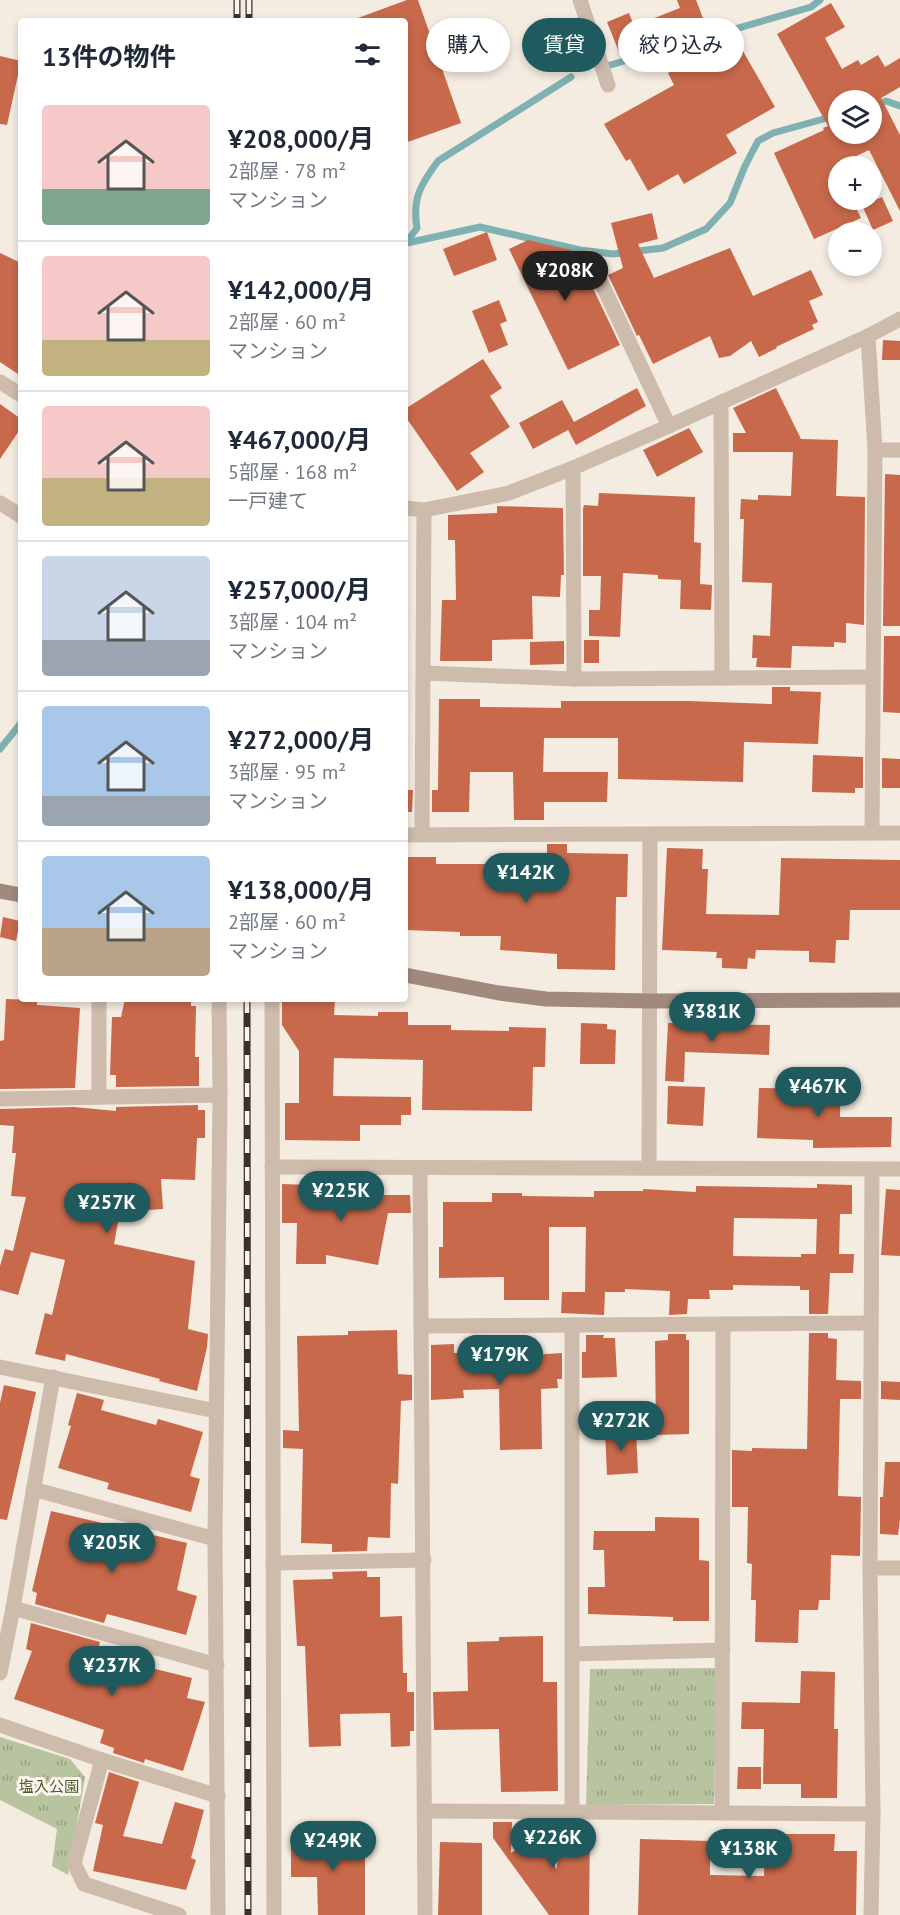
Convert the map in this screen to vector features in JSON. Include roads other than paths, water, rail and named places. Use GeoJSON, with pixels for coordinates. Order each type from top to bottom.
{"type":"FeatureCollection","features":[{"type":"Feature","properties":{"kind":"street"},"geometry":{"type":"LineString","coordinates":[[580,0],[608,85]]}},
{"type":"Feature","properties":{"kind":"street"},"geometry":{"type":"LineString","coordinates":[[589,257],[669,426]]}},
{"type":"Feature","properties":{"kind":"street"},"geometry":{"type":"LineString","coordinates":[[408,508],[424,510],[509,493],[669,426],[900,319]]}},
{"type":"Feature","properties":{"kind":"street"},"geometry":{"type":"LineString","coordinates":[[867,336],[875,450],[872,832]]}},
{"type":"Feature","properties":{"kind":"street"},"geometry":{"type":"LineString","coordinates":[[0,382],[18,393]]}},
{"type":"Feature","properties":{"kind":"street"},"geometry":{"type":"LineString","coordinates":[[721,402],[722,678]]}},
{"type":"Feature","properties":{"kind":"street"},"geometry":{"type":"LineString","coordinates":[[875,450],[900,450]]}},
{"type":"Feature","properties":{"kind":"street"},"geometry":{"type":"LineString","coordinates":[[573,468],[574,679]]}},
{"type":"Feature","properties":{"kind":"street"},"geometry":{"type":"LineString","coordinates":[[0,503],[18,514]]}},
{"type":"Feature","properties":{"kind":"street"},"geometry":{"type":"LineString","coordinates":[[422,834],[424,510]]}},
{"type":"Feature","properties":{"kind":"street"},"geometry":{"type":"LineString","coordinates":[[424,673],[574,679],[873,677]]}},
{"type":"Feature","properties":{"kind":"street"},"geometry":{"type":"LineString","coordinates":[[408,834],[900,833]]}},
{"type":"Feature","properties":{"kind":"street"},"geometry":{"type":"LineString","coordinates":[[649,1168],[650,835]]}},
{"type":"Feature","properties":{"kind":"street"},"geometry":{"type":"LineString","coordinates":[[0,891],[18,894]]}},
{"type":"Feature","properties":{"kind":"street"},"geometry":{"type":"LineString","coordinates":[[408,976],[499,993],[546,999],[900,1000]]}},
{"type":"Feature","properties":{"kind":"street"},"geometry":{"type":"LineString","coordinates":[[99,1002],[99,1097]]}},
{"type":"Feature","properties":{"kind":"street"},"geometry":{"type":"LineString","coordinates":[[218,1915],[215,1539],[219,1002]]}},
{"type":"Feature","properties":{"kind":"street"},"geometry":{"type":"LineString","coordinates":[[272,1002],[274,1915]]}},
{"type":"Feature","properties":{"kind":"street"},"geometry":{"type":"LineString","coordinates":[[0,1099],[220,1095]]}},
{"type":"Feature","properties":{"kind":"street"},"geometry":{"type":"LineString","coordinates":[[272,1167],[900,1169]]}},
{"type":"Feature","properties":{"kind":"street"},"geometry":{"type":"LineString","coordinates":[[420,1167],[425,1915]]}},
{"type":"Feature","properties":{"kind":"street"},"geometry":{"type":"LineString","coordinates":[[871,1915],[873,1814],[870,1568],[872,1169]]}},
{"type":"Feature","properties":{"kind":"street"},"geometry":{"type":"LineString","coordinates":[[421,1326],[871,1323]]}},
{"type":"Feature","properties":{"kind":"street"},"geometry":{"type":"LineString","coordinates":[[722,1813],[723,1324]]}},
{"type":"Feature","properties":{"kind":"street"},"geometry":{"type":"LineString","coordinates":[[572,1325],[572,1812]]}},
{"type":"Feature","properties":{"kind":"street"},"geometry":{"type":"LineString","coordinates":[[0,1367],[216,1411]]}},
{"type":"Feature","properties":{"kind":"street"},"geometry":{"type":"LineString","coordinates":[[0,1673],[53,1377]]}},
{"type":"Feature","properties":{"kind":"street"},"geometry":{"type":"LineString","coordinates":[[33,1489],[215,1539]]}},
{"type":"Feature","properties":{"kind":"street"},"geometry":{"type":"LineString","coordinates":[[273,1563],[424,1560]]}},
{"type":"Feature","properties":{"kind":"street"},"geometry":{"type":"LineString","coordinates":[[870,1568],[900,1568]]}},
{"type":"Feature","properties":{"kind":"street"},"geometry":{"type":"LineString","coordinates":[[13,1608],[217,1665]]}},
{"type":"Feature","properties":{"kind":"street"},"geometry":{"type":"LineString","coordinates":[[573,1654],[723,1650]]}},
{"type":"Feature","properties":{"kind":"street"},"geometry":{"type":"LineString","coordinates":[[0,1725],[218,1796]]}},
{"type":"Feature","properties":{"kind":"street"},"geometry":{"type":"LineString","coordinates":[[102,1760],[74,1863],[84,1884],[179,1915]]}},
{"type":"Feature","properties":{"kind":"street"},"geometry":{"type":"LineString","coordinates":[[425,1811],[873,1814]]}},
{"type":"Feature","properties":{"kind":"waterway"},"geometry":{"type":"LineString","coordinates":[[607,66],[811,7],[820,0]]}},
{"type":"Feature","properties":{"kind":"waterway"},"geometry":{"type":"LineString","coordinates":[[408,240],[417,228],[416,208],[419,192],[438,161],[571,77]]}},
{"type":"Feature","properties":{"kind":"waterway"},"geometry":{"type":"LineString","coordinates":[[882,102],[886,101],[900,106]]}},
{"type":"Feature","properties":{"kind":"waterway"},"geometry":{"type":"LineString","coordinates":[[408,243],[480,227],[580,250],[613,254],[663,248],[706,229],[730,203],[758,141],[773,133],[828,118]]}},
{"type":"Feature","properties":{"kind":"waterway"},"geometry":{"type":"LineString","coordinates":[[0,749],[18,727]]}},
{"type":"Feature","properties":{"kind":"railway"},"geometry":{"type":"LineString","coordinates":[[237,0],[237,18]]}},
{"type":"Feature","properties":{"kind":"railway"},"geometry":{"type":"LineString","coordinates":[[249,0],[249,18]]}},
{"type":"Feature","properties":{"kind":"railway"},"geometry":{"type":"LineString","coordinates":[[247,1002],[248,1915]]}},
{"type":"Feature","properties":{"kind":"park label","name":"塩入公園"},"geometry":{"type":"Point","coordinates":[49,1787]}}]}
